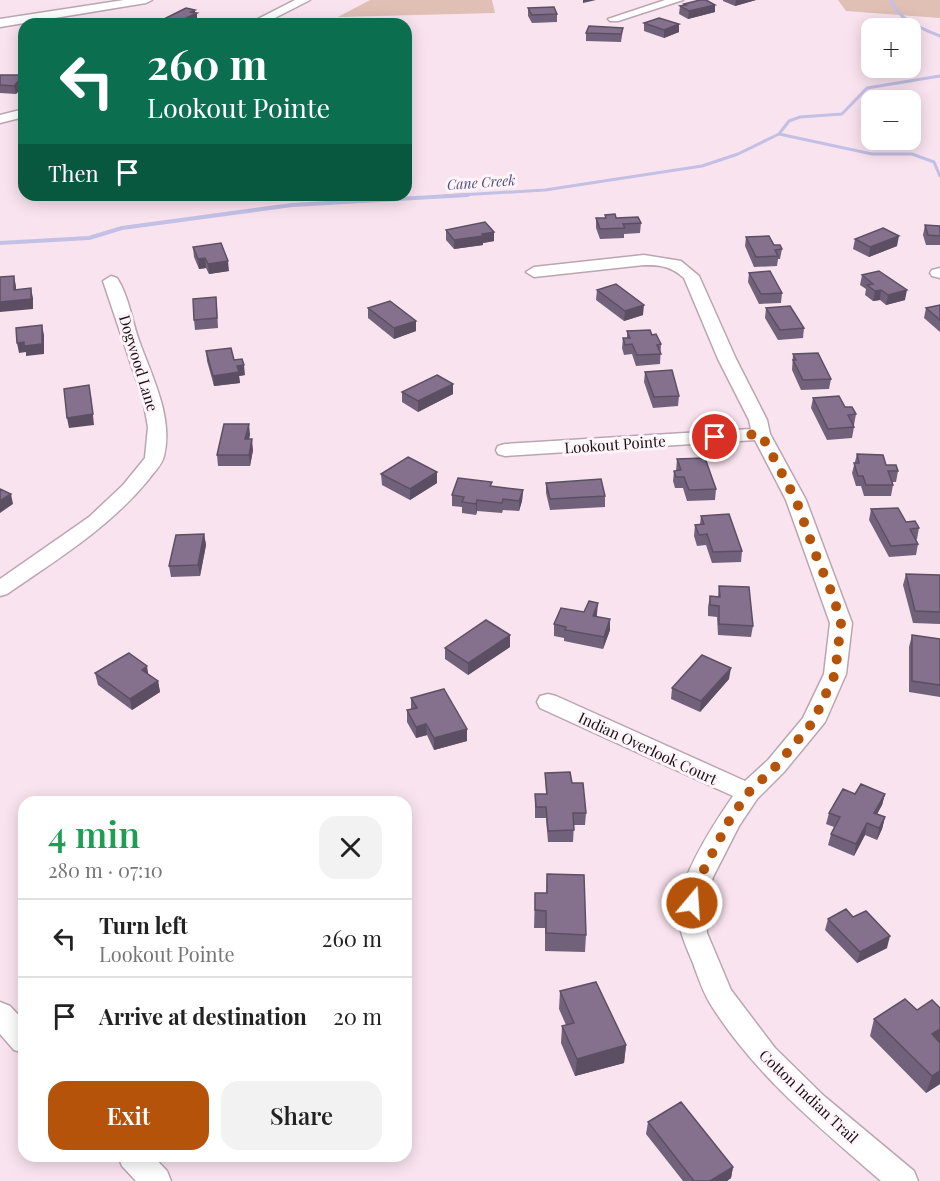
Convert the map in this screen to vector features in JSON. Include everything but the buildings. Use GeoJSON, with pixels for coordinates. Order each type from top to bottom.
{"type":"FeatureCollection","features":[{"type":"Feature","properties":{"kind":"street"},"geometry":{"type":"LineString","coordinates":[[32,18],[146,0]]}},
{"type":"Feature","properties":{"kind":"street"},"geometry":{"type":"LineString","coordinates":[[266,18],[304,0]]}},
{"type":"Feature","properties":{"kind":"street"},"geometry":{"type":"LineString","coordinates":[[614,19],[677,0]]}},
{"type":"Feature","properties":{"kind":"street"},"geometry":{"type":"LineString","coordinates":[[0,23],[18,20]]}},
{"type":"Feature","properties":{"kind":"street"},"geometry":{"type":"LineString","coordinates":[[0,119],[18,114]]}},
{"type":"Feature","properties":{"kind":"street","name":"Cotton Indian Trail"},"geometry":{"type":"LineString","coordinates":[[534,272],[656,260],[673,263],[684,269],[691,276],[727,359],[758,420],[761,434],[796,500],[841,623],[835,674],[813,722],[776,766],[748,793],[729,821],[700,877],[692,903],[694,933],[720,996],[765,1057],[814,1105],[903,1181]]}},
{"type":"Feature","properties":{"kind":"street","name":"Dogwood Lane"},"geometry":{"type":"LineString","coordinates":[[0,589],[92,525],[134,486],[155,459],[158,430],[153,399],[132,345],[119,295],[111,281]]}},
{"type":"Feature","properties":{"kind":"street","name":"Lookout Pointe"},"geometry":{"type":"LineString","coordinates":[[505,450],[761,434]]}},
{"type":"Feature","properties":{"kind":"street","name":"Indian Overlook Court"},"geometry":{"type":"LineString","coordinates":[[548,702],[748,793]]}},
{"type":"Feature","properties":{"kind":"street"},"geometry":{"type":"LineString","coordinates":[[0,1014],[18,1034]]}},
{"type":"Feature","properties":{"kind":"street"},"geometry":{"type":"LineString","coordinates":[[139,1162],[156,1181]]}},
{"type":"Feature","properties":{"kind":"shaded area"},"geometry":{"type":"Polygon","coordinates":[[[370,0],[492,0],[495,13],[338,17],[370,0]]]}},
{"type":"Feature","properties":{"kind":"shaded area"},"geometry":{"type":"Polygon","coordinates":[[[838,0],[940,0],[940,18],[846,11],[838,0]]]}},
{"type":"Feature","properties":{"kind":"waterway"},"geometry":{"type":"LineString","coordinates":[[891,0],[905,19],[940,36]]}},
{"type":"Feature","properties":{"kind":"waterway","name":"Cane Creek"},"geometry":{"type":"LineString","coordinates":[[779,134],[789,121],[800,117],[842,114],[867,88],[940,76]]}},
{"type":"Feature","properties":{"kind":"waterway","name":"Cane Creek"},"geometry":{"type":"LineString","coordinates":[[443,196],[545,190],[702,166],[738,154],[779,134]]}},
{"type":"Feature","properties":{"kind":"waterway"},"geometry":{"type":"LineString","coordinates":[[779,134],[872,154],[912,154],[934,162],[940,176]]}},
{"type":"Feature","properties":{"kind":"waterway","name":"Cane Creek"},"geometry":{"type":"LineString","coordinates":[[412,198],[468,195]]}},
{"type":"Feature","properties":{"kind":"waterway","name":"Cane Creek"},"geometry":{"type":"LineString","coordinates":[[0,243],[89,238],[122,228],[292,205],[362,201]]}},
{"type":"Feature","properties":{"kind":"route"},"geometry":{"type":"LineString","coordinates":[[692,903],[700,877],[738,807],[813,722],[835,674],[841,623],[796,500],[761,434],[715,437]]}}]}
